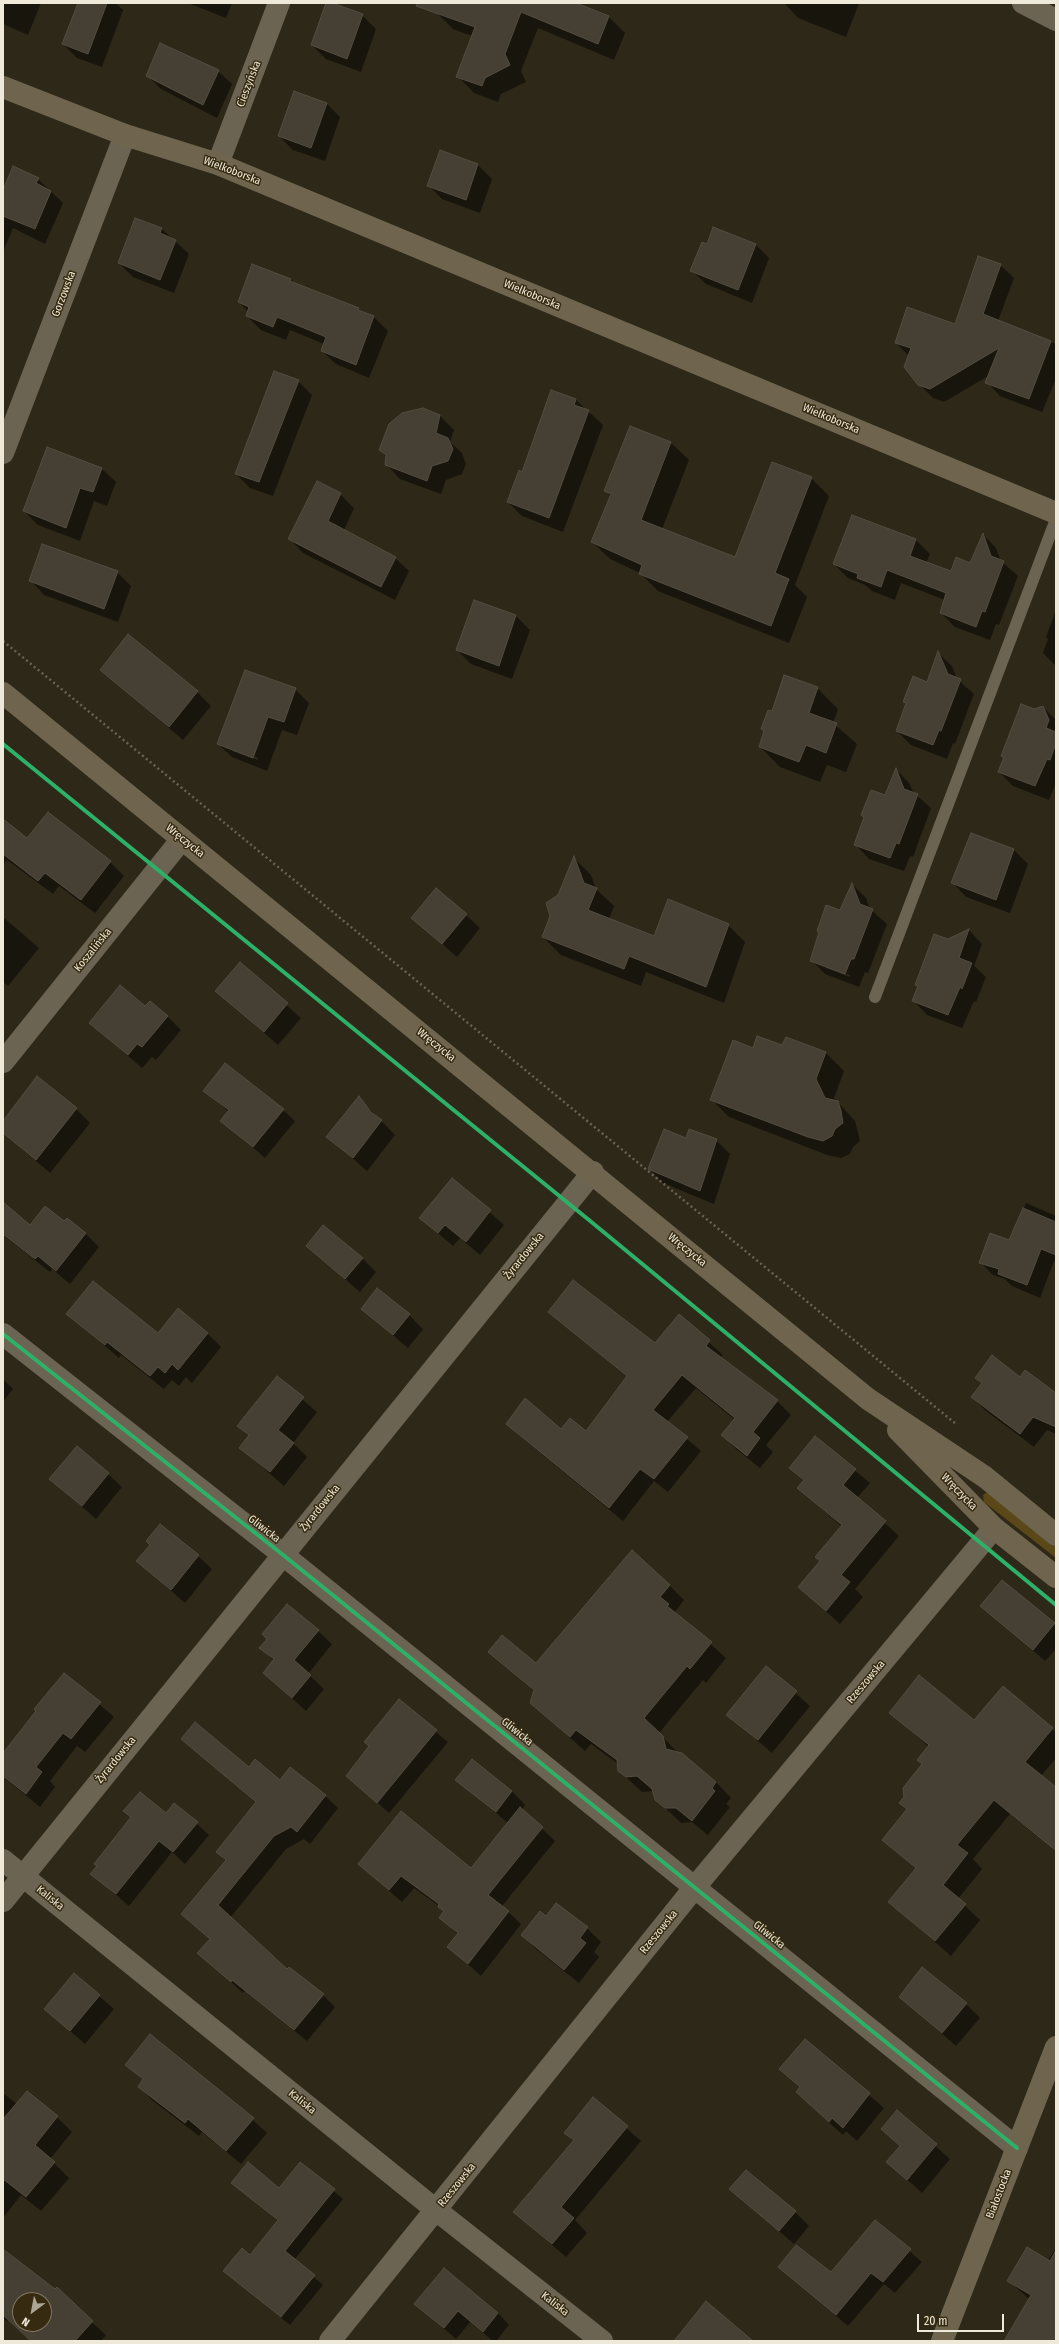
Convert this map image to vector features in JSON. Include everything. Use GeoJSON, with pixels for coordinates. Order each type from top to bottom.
{"type":"FeatureCollection","features":[{"type":"Feature","properties":{"kind":"main road","name":"Wielkoborska"},"geometry":{"type":"LineString","coordinates":[[3,87],[125,136],[218,164],[1056,513]]}},
{"type":"Feature","properties":{"kind":"main road","name":"Wręczycka"},"geometry":{"type":"LineString","coordinates":[[3,693],[592,1172],[868,1399],[985,1477],[1056,1535]]}},
{"type":"Feature","properties":{"kind":"main road","name":"Wręczycka"},"geometry":{"type":"LineString","coordinates":[[868,1399],[994,1528],[1056,1577]]}},
{"type":"Feature","properties":{"kind":"main road","name":"Białostocka"},"geometry":{"type":"LineString","coordinates":[[942,2341],[1056,2048]]}},
{"type":"Feature","properties":{"kind":"street","name":"Cieszyńska"},"geometry":{"type":"LineString","coordinates":[[218,164],[279,3]]}},
{"type":"Feature","properties":{"kind":"street"},"geometry":{"type":"LineString","coordinates":[[1023,3],[1056,20]]}},
{"type":"Feature","properties":{"kind":"street","name":"Gorzowska"},"geometry":{"type":"LineString","coordinates":[[3,453],[125,136]]}},
{"type":"Feature","properties":{"kind":"street","name":"Koszalińska"},"geometry":{"type":"LineString","coordinates":[[3,1062],[182,839]]}},
{"type":"Feature","properties":{"kind":"street","name":"Żyrardowska"},"geometry":{"type":"LineString","coordinates":[[3,1901],[592,1172]]}},
{"type":"Feature","properties":{"kind":"street","name":"Gliwicka"},"geometry":{"type":"LineString","coordinates":[[3,1334],[282,1554],[1016,2148]]}},
{"type":"Feature","properties":{"kind":"street","name":"Rzeszowska"},"geometry":{"type":"LineString","coordinates":[[330,2341],[695,1887],[994,1528]]}},
{"type":"Feature","properties":{"kind":"street","name":"Kaliska"},"geometry":{"type":"LineString","coordinates":[[3,1860],[436,2210],[602,2341]]}},
{"type":"Feature","properties":{"kind":"lane"},"geometry":{"type":"LineString","coordinates":[[875,997],[1056,519]]}},
{"type":"Feature","properties":{"kind":"path"},"geometry":{"type":"LineString","coordinates":[[3,641],[956,1424]]}},
{"type":"Feature","properties":{"kind":"shaded area"},"geometry":{"type":"Polygon","coordinates":[[[989,1491],[1056,1544],[1056,1558],[984,1502],[983,1495],[989,1491]]]}},
{"type":"Feature","properties":{"kind":"building"},"geometry":{"type":"Polygon","coordinates":[[[78,3],[107,3],[88,54],[62,44],[78,3]]]}},
{"type":"Feature","properties":{"kind":"building"},"geometry":{"type":"Polygon","coordinates":[[[326,3],[332,3],[363,14],[347,59],[311,45],[326,3]]]}},
{"type":"Feature","properties":{"kind":"building"},"geometry":{"type":"Polygon","coordinates":[[[417,3],[576,3],[609,16],[598,44],[521,12],[505,54],[510,65],[485,78],[482,86],[456,77],[475,27],[416,6],[417,3]]]}},
{"type":"Feature","properties":{"kind":"building"},"geometry":{"type":"Polygon","coordinates":[[[160,43],[219,70],[203,105],[146,76],[160,43]]]}},
{"type":"Feature","properties":{"kind":"building"},"geometry":{"type":"Polygon","coordinates":[[[294,91],[327,103],[311,148],[278,136],[294,91]]]}},
{"type":"Feature","properties":{"kind":"building"},"geometry":{"type":"Polygon","coordinates":[[[440,150],[478,164],[466,200],[427,186],[440,150]]]}},
{"type":"Feature","properties":{"kind":"building"},"geometry":{"type":"Polygon","coordinates":[[[13,166],[39,178],[36,183],[51,191],[35,229],[3,216],[3,190],[13,166]]]}},
{"type":"Feature","properties":{"kind":"building"},"geometry":{"type":"Polygon","coordinates":[[[135,218],[162,228],[160,233],[176,240],[160,280],[118,263],[135,218]]]}},
{"type":"Feature","properties":{"kind":"building"},"geometry":{"type":"Polygon","coordinates":[[[713,227],[756,244],[738,290],[690,271],[702,242],[707,244],[713,227]]]}},
{"type":"Feature","properties":{"kind":"building"},"geometry":{"type":"Polygon","coordinates":[[[978,256],[1001,264],[983,314],[1051,341],[1029,399],[985,383],[999,348],[930,389],[918,385],[904,367],[911,348],[895,343],[907,307],[955,324],[978,256]]]}},
{"type":"Feature","properties":{"kind":"building"},"geometry":{"type":"Polygon","coordinates":[[[252,264],[291,279],[290,281],[359,308],[358,310],[374,316],[356,365],[321,351],[326,337],[277,317],[273,327],[246,316],[249,307],[238,302],[252,264]]]}},
{"type":"Feature","properties":{"kind":"building"},"geometry":{"type":"Polygon","coordinates":[[[274,371],[299,380],[259,482],[235,474],[274,371]]]}},
{"type":"Feature","properties":{"kind":"building"},"geometry":{"type":"Polygon","coordinates":[[[551,390],[576,399],[574,405],[589,410],[549,518],[507,502],[519,470],[522,472],[551,390]]]}},
{"type":"Feature","properties":{"kind":"building"},"geometry":{"type":"Polygon","coordinates":[[[423,408],[440,415],[436,433],[448,438],[453,449],[448,461],[432,466],[427,481],[385,465],[386,455],[379,450],[389,424],[402,413],[423,408]]]}},
{"type":"Feature","properties":{"kind":"building"},"geometry":{"type":"Polygon","coordinates":[[[630,426],[671,442],[641,520],[735,557],[772,462],[812,477],[775,573],[789,579],[771,626],[639,574],[642,565],[591,542],[611,494],[604,491],[630,426]]]}},
{"type":"Feature","properties":{"kind":"building"},"geometry":{"type":"Polygon","coordinates":[[[47,447],[102,468],[93,492],[80,488],[66,528],[23,511],[47,447]]]}},
{"type":"Feature","properties":{"kind":"building"},"geometry":{"type":"Polygon","coordinates":[[[317,481],[341,493],[328,521],[396,557],[381,587],[288,539],[317,481]]]}},
{"type":"Feature","properties":{"kind":"building"},"geometry":{"type":"Polygon","coordinates":[[[852,515],[916,539],[910,556],[951,571],[956,557],[970,563],[983,533],[991,556],[1004,561],[985,612],[982,611],[976,627],[940,613],[946,593],[887,570],[881,587],[857,578],[858,574],[833,564],[852,515]]]}},
{"type":"Feature","properties":{"kind":"building"},"geometry":{"type":"Polygon","coordinates":[[[42,544],[118,571],[104,609],[29,581],[42,544]]]}},
{"type":"Feature","properties":{"kind":"building"},"geometry":{"type":"Polygon","coordinates":[[[474,600],[516,615],[499,666],[456,650],[474,600]]]}},
{"type":"Feature","properties":{"kind":"building"},"geometry":{"type":"Polygon","coordinates":[[[128,634],[198,691],[169,727],[100,670],[128,634]]]}},
{"type":"Feature","properties":{"kind":"building"},"geometry":{"type":"Polygon","coordinates":[[[938,651],[948,674],[961,679],[941,731],[939,730],[933,745],[896,731],[906,703],[903,702],[913,676],[927,682],[938,651]]]}},
{"type":"Feature","properties":{"kind":"building"},"geometry":{"type":"Polygon","coordinates":[[[245,670],[296,688],[284,722],[268,717],[253,758],[217,744],[245,670]]]}},
{"type":"Feature","properties":{"kind":"building"},"geometry":{"type":"Polygon","coordinates":[[[784,675],[818,687],[809,713],[837,723],[826,753],[806,745],[799,762],[759,747],[764,731],[761,729],[768,710],[772,711],[784,675]]]}},
{"type":"Feature","properties":{"kind":"building"},"geometry":{"type":"Polygon","coordinates":[[[1021,704],[1034,709],[1043,706],[1049,720],[1046,728],[1056,732],[1056,743],[1050,760],[1047,759],[1035,786],[998,772],[1004,757],[1001,756],[1021,704]]]}},
{"type":"Feature","properties":{"kind":"building"},"geometry":{"type":"Polygon","coordinates":[[[896,768],[904,789],[918,794],[899,844],[896,843],[890,858],[854,845],[864,817],[861,815],[871,790],[885,795],[896,768]]]}},
{"type":"Feature","properties":{"kind":"building"},"geometry":{"type":"Polygon","coordinates":[[[48,812],[111,861],[81,900],[45,873],[38,881],[3,854],[3,819],[27,838],[48,812]]]}},
{"type":"Feature","properties":{"kind":"building"},"geometry":{"type":"Polygon","coordinates":[[[971,833],[1014,849],[996,900],[951,883],[971,833]]]}},
{"type":"Feature","properties":{"kind":"building"},"geometry":{"type":"Polygon","coordinates":[[[574,856],[584,883],[597,888],[588,910],[654,936],[668,899],[729,924],[706,987],[629,956],[624,969],[542,937],[550,916],[546,903],[558,895],[574,856]]]}},
{"type":"Feature","properties":{"kind":"building"},"geometry":{"type":"Polygon","coordinates":[[[852,883],[860,904],[873,909],[854,959],[851,959],[845,974],[810,961],[819,932],[817,931],[826,905],[840,910],[852,883]]]}},
{"type":"Feature","properties":{"kind":"building"},"geometry":{"type":"Polygon","coordinates":[[[436,888],[467,914],[442,944],[411,918],[436,888]]]}},
{"type":"Feature","properties":{"kind":"building"},"geometry":{"type":"Polygon","coordinates":[[[969,929],[959,958],[972,963],[962,989],[960,987],[948,1015],[912,1001],[918,986],[915,985],[934,934],[948,939],[969,929]]]}},
{"type":"Feature","properties":{"kind":"building"},"geometry":{"type":"Polygon","coordinates":[[[240,962],[288,1003],[264,1032],[215,991],[240,962]]]}},
{"type":"Feature","properties":{"kind":"building"},"geometry":{"type":"Polygon","coordinates":[[[120,985],[145,1006],[150,1001],[168,1016],[142,1047],[137,1044],[128,1055],[89,1023],[120,985]]]}},
{"type":"Feature","properties":{"kind":"building"},"geometry":{"type":"Polygon","coordinates":[[[757,1036],[782,1045],[786,1037],[826,1052],[816,1079],[825,1098],[838,1101],[843,1123],[835,1129],[832,1136],[823,1141],[808,1137],[710,1100],[733,1040],[753,1048],[757,1036]]]}},
{"type":"Feature","properties":{"kind":"building"},"geometry":{"type":"Polygon","coordinates":[[[225,1063],[284,1109],[253,1147],[220,1121],[229,1110],[203,1091],[225,1063]]]}},
{"type":"Feature","properties":{"kind":"building"},"geometry":{"type":"Polygon","coordinates":[[[37,1076],[77,1108],[36,1160],[3,1133],[3,1121],[37,1076]]]}},
{"type":"Feature","properties":{"kind":"building"},"geometry":{"type":"Polygon","coordinates":[[[359,1096],[371,1112],[382,1120],[353,1158],[326,1137],[359,1096]]]}},
{"type":"Feature","properties":{"kind":"building"},"geometry":{"type":"Polygon","coordinates":[[[664,1129],[686,1138],[689,1129],[717,1139],[700,1191],[648,1169],[664,1129]]]}},
{"type":"Feature","properties":{"kind":"building"},"geometry":{"type":"Polygon","coordinates":[[[452,1178],[491,1210],[466,1242],[445,1225],[438,1233],[419,1218],[452,1178]]]}},
{"type":"Feature","properties":{"kind":"building"},"geometry":{"type":"Polygon","coordinates":[[[3,1202],[30,1225],[45,1206],[64,1221],[67,1218],[86,1233],[56,1271],[38,1256],[35,1259],[3,1234],[3,1202]]]}},
{"type":"Feature","properties":{"kind":"building"},"geometry":{"type":"Polygon","coordinates":[[[1023,1208],[1056,1222],[1056,1255],[1041,1249],[1027,1285],[998,1274],[999,1269],[979,1263],[990,1233],[1009,1240],[1023,1208]]]}},
{"type":"Feature","properties":{"kind":"building"},"geometry":{"type":"Polygon","coordinates":[[[323,1225],[363,1258],[345,1279],[306,1246],[323,1225]]]}},
{"type":"Feature","properties":{"kind":"building"},"geometry":{"type":"Polygon","coordinates":[[[573,1280],[655,1343],[679,1314],[710,1340],[706,1346],[778,1400],[753,1432],[760,1438],[747,1456],[721,1435],[735,1418],[682,1375],[653,1410],[688,1437],[654,1479],[640,1469],[609,1508],[506,1424],[525,1398],[561,1429],[570,1418],[586,1431],[627,1376],[548,1312],[573,1280]]]}},
{"type":"Feature","properties":{"kind":"building"},"geometry":{"type":"Polygon","coordinates":[[[93,1281],[158,1333],[178,1308],[208,1333],[178,1370],[172,1364],[165,1373],[158,1367],[150,1376],[107,1342],[105,1345],[66,1314],[93,1281]]]}},
{"type":"Feature","properties":{"kind":"building"},"geometry":{"type":"Polygon","coordinates":[[[377,1288],[410,1314],[393,1335],[361,1309],[377,1288]]]}},
{"type":"Feature","properties":{"kind":"building"},"geometry":{"type":"Polygon","coordinates":[[[992,1355],[1020,1377],[1025,1370],[1056,1393],[1056,1427],[1033,1417],[1020,1434],[971,1397],[982,1383],[975,1378],[992,1355]]]}},
{"type":"Feature","properties":{"kind":"building"},"geometry":{"type":"Polygon","coordinates":[[[277,1376],[304,1397],[278,1430],[294,1443],[270,1472],[239,1448],[249,1435],[237,1426],[277,1376]]]}},
{"type":"Feature","properties":{"kind":"building"},"geometry":{"type":"Polygon","coordinates":[[[815,1436],[856,1469],[843,1485],[886,1521],[841,1575],[850,1582],[826,1611],[798,1587],[820,1561],[815,1557],[842,1525],[797,1488],[804,1480],[789,1468],[815,1436]]]}},
{"type":"Feature","properties":{"kind":"building"},"geometry":{"type":"Polygon","coordinates":[[[77,1446],[109,1473],[82,1506],[49,1479],[77,1446]]]}},
{"type":"Feature","properties":{"kind":"building"},"geometry":{"type":"Polygon","coordinates":[[[160,1524],[199,1555],[171,1590],[136,1561],[150,1545],[146,1541],[160,1524]]]}},
{"type":"Feature","properties":{"kind":"building"},"geometry":{"type":"Polygon","coordinates":[[[632,1550],[670,1585],[660,1597],[669,1604],[667,1606],[712,1642],[690,1669],[687,1666],[644,1718],[663,1736],[666,1749],[682,1753],[716,1782],[712,1788],[715,1791],[692,1821],[676,1808],[665,1808],[655,1800],[652,1789],[637,1776],[626,1777],[618,1771],[617,1760],[576,1730],[570,1737],[530,1703],[534,1690],[488,1652],[502,1635],[536,1663],[632,1550]]]}},
{"type":"Feature","properties":{"kind":"building"},"geometry":{"type":"Polygon","coordinates":[[[1002,1580],[1055,1623],[1033,1650],[980,1606],[1002,1580]]]}},
{"type":"Feature","properties":{"kind":"building"},"geometry":{"type":"Polygon","coordinates":[[[287,1604],[319,1630],[294,1660],[311,1675],[292,1698],[263,1673],[274,1659],[259,1648],[267,1639],[262,1634],[287,1604]]]}},
{"type":"Feature","properties":{"kind":"building"},"geometry":{"type":"Polygon","coordinates":[[[766,1666],[797,1691],[758,1740],[726,1715],[766,1666]]]}},
{"type":"Feature","properties":{"kind":"building"},"geometry":{"type":"Polygon","coordinates":[[[64,1673],[101,1702],[71,1739],[63,1733],[36,1767],[42,1772],[26,1794],[3,1776],[3,1753],[36,1711],[34,1709],[64,1673]]]}},
{"type":"Feature","properties":{"kind":"building"},"geometry":{"type":"Polygon","coordinates":[[[919,1675],[974,1720],[1003,1686],[1053,1728],[1025,1762],[1056,1787],[1056,1851],[994,1800],[957,1845],[968,1853],[943,1885],[966,1904],[935,1941],[888,1902],[916,1868],[882,1840],[907,1809],[899,1803],[904,1797],[903,1788],[922,1764],[917,1760],[929,1745],[889,1713],[919,1675]]]}},
{"type":"Feature","properties":{"kind":"building"},"geometry":{"type":"Polygon","coordinates":[[[399,1699],[437,1730],[377,1803],[346,1776],[369,1746],[364,1742],[399,1699]]]}},
{"type":"Feature","properties":{"kind":"building"},"geometry":{"type":"Polygon","coordinates":[[[195,1722],[249,1767],[255,1759],[280,1780],[290,1767],[326,1795],[297,1832],[291,1827],[274,1836],[218,1905],[287,1969],[289,1967],[324,1994],[294,2030],[232,1980],[231,1982],[197,1953],[210,1939],[181,1914],[226,1860],[216,1852],[256,1802],[181,1739],[195,1722]]]}},
{"type":"Feature","properties":{"kind":"building"},"geometry":{"type":"Polygon","coordinates":[[[472,1759],[512,1791],[496,1812],[455,1780],[472,1759]]]}},
{"type":"Feature","properties":{"kind":"building"},"geometry":{"type":"Polygon","coordinates":[[[140,1792],[166,1813],[174,1803],[198,1822],[173,1852],[159,1841],[116,1894],[90,1874],[97,1866],[94,1864],[131,1817],[123,1811],[140,1792]]]}},
{"type":"Feature","properties":{"kind":"building"},"geometry":{"type":"Polygon","coordinates":[[[520,1807],[543,1827],[488,1895],[509,1911],[468,1964],[447,1947],[458,1933],[439,1918],[444,1911],[438,1907],[439,1904],[401,1876],[389,1890],[358,1864],[401,1811],[471,1868],[520,1807]]]}},
{"type":"Feature","properties":{"kind":"building"},"geometry":{"type":"Polygon","coordinates":[[[556,1903],[588,1927],[580,1938],[586,1943],[564,1970],[521,1935],[540,1911],[546,1916],[556,1903]]]}},
{"type":"Feature","properties":{"kind":"building"},"geometry":{"type":"Polygon","coordinates":[[[922,1967],[967,2003],[942,2033],[899,1997],[922,1967]]]}},
{"type":"Feature","properties":{"kind":"building"},"geometry":{"type":"Polygon","coordinates":[[[74,1973],[100,1995],[70,2031],[44,2009],[74,1973]]]}},
{"type":"Feature","properties":{"kind":"building"},"geometry":{"type":"Polygon","coordinates":[[[150,2034],[254,2118],[226,2151],[188,2119],[185,2123],[138,2087],[143,2079],[125,2065],[150,2034]]]}},
{"type":"Feature","properties":{"kind":"building"},"geometry":{"type":"Polygon","coordinates":[[[805,2039],[870,2093],[843,2128],[832,2118],[829,2122],[796,2092],[800,2087],[779,2069],[805,2039]]]}},
{"type":"Feature","properties":{"kind":"building"},"geometry":{"type":"Polygon","coordinates":[[[27,2091],[58,2116],[35,2145],[55,2162],[26,2197],[3,2179],[3,2119],[27,2091]]]}},
{"type":"Feature","properties":{"kind":"building"},"geometry":{"type":"Polygon","coordinates":[[[593,2097],[628,2126],[561,2207],[574,2218],[552,2244],[513,2212],[574,2140],[564,2133],[593,2097]]]}},
{"type":"Feature","properties":{"kind":"building"},"geometry":{"type":"Polygon","coordinates":[[[897,2110],[937,2144],[907,2180],[886,2162],[900,2146],[881,2129],[897,2110]]]}},
{"type":"Feature","properties":{"kind":"building"},"geometry":{"type":"Polygon","coordinates":[[[248,2162],[279,2188],[300,2162],[335,2189],[285,2251],[315,2275],[281,2317],[223,2271],[242,2248],[250,2255],[278,2220],[231,2183],[248,2162]]]}},
{"type":"Feature","properties":{"kind":"building"},"geometry":{"type":"Polygon","coordinates":[[[746,2170],[796,2211],[779,2231],[729,2189],[746,2170]]]}},
{"type":"Feature","properties":{"kind":"building"},"geometry":{"type":"Polygon","coordinates":[[[875,2220],[911,2249],[883,2282],[871,2273],[836,2315],[778,2267],[796,2245],[831,2272],[875,2220]]]}},
{"type":"Feature","properties":{"kind":"building"},"geometry":{"type":"Polygon","coordinates":[[[1027,2247],[1050,2261],[1056,2250],[1056,2341],[1004,2341],[1031,2295],[1007,2281],[1027,2247]]]}},
{"type":"Feature","properties":{"kind":"building"},"geometry":{"type":"Polygon","coordinates":[[[3,2249],[55,2289],[57,2287],[93,2321],[75,2341],[31,2341],[21,2332],[52,2332],[52,2292],[12,2292],[12,2323],[3,2315],[3,2249]]]}},
{"type":"Feature","properties":{"kind":"building"},"geometry":{"type":"Polygon","coordinates":[[[444,2268],[498,2313],[483,2332],[458,2311],[444,2328],[414,2304],[444,2268]]]}},
{"type":"Feature","properties":{"kind":"building"},"geometry":{"type":"Polygon","coordinates":[[[706,2301],[753,2341],[674,2341],[706,2301]]]}},
{"type":"Feature","properties":{"kind":"cycle path"},"geometry":{"type":"LineString","coordinates":[[3,744],[589,1220],[1056,1605]]}},
{"type":"Feature","properties":{"kind":"cycle path"},"geometry":{"type":"LineString","coordinates":[[3,1334],[282,1554],[1017,2148]]}}]}
